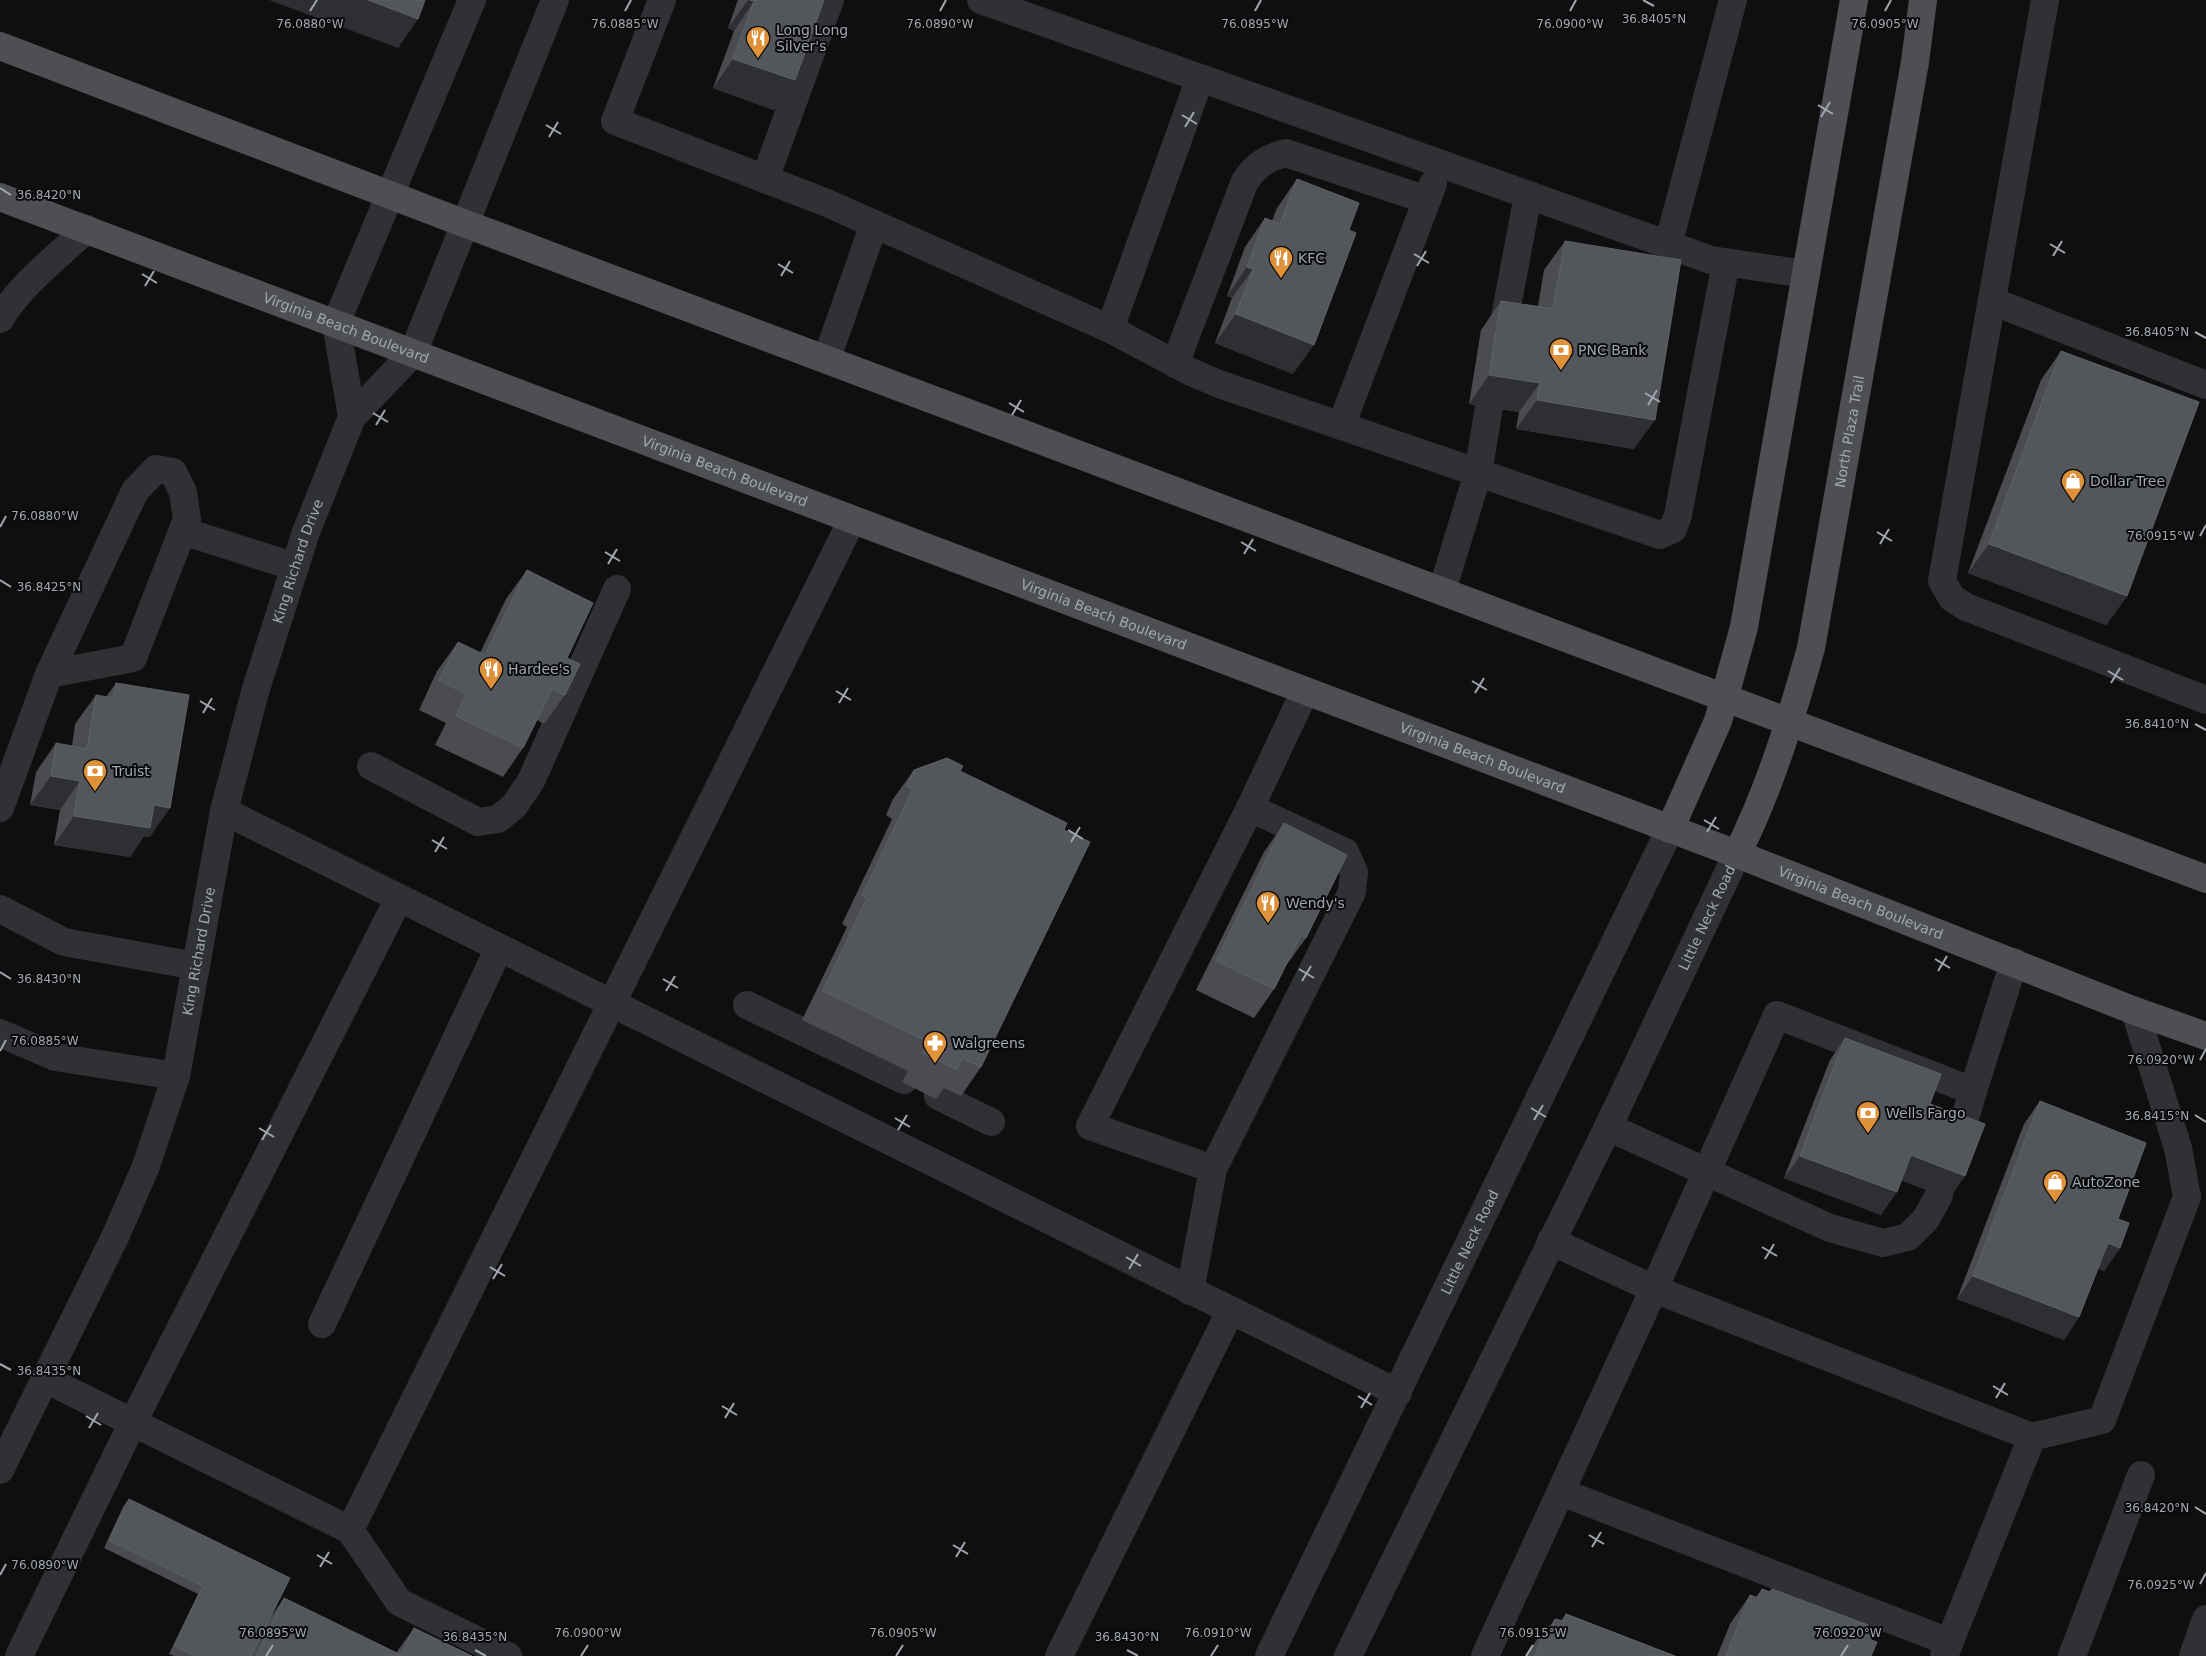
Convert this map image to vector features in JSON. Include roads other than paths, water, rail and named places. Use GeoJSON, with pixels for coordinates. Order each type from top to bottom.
{"type":"FeatureCollection","features":[{"type":"Feature","properties":{"kind":"main road"},"geometry":{"type":"LineString","coordinates":[[1670,829],[1718,720],[1726,698],[1744,627],[1854,0]]}},
{"type":"Feature","properties":{"kind":"main road","name":"North Plaza Trail"},"geometry":{"type":"LineString","coordinates":[[1737,854],[1757,814],[1790,722],[1811,648],[1915,62],[1923,0]]}},
{"type":"Feature","properties":{"kind":"main road"},"geometry":{"type":"LineString","coordinates":[[0,46],[466,224],[827,358],[2206,879]]}},
{"type":"Feature","properties":{"kind":"main road","name":"Virginia Beach Boulevard"},"geometry":{"type":"LineString","coordinates":[[0,197],[1737,854],[2135,1011],[2206,1036]]}},
{"type":"Feature","properties":{"kind":"street"},"geometry":{"type":"LineString","coordinates":[[352,417],[336,323],[472,0]]}},
{"type":"Feature","properties":{"kind":"street"},"geometry":{"type":"LineString","coordinates":[[413,353],[555,0]]}},
{"type":"Feature","properties":{"kind":"street"},"geometry":{"type":"LineString","coordinates":[[662,0],[615,121],[827,202],[1110,329],[1175,364],[1219,384],[1660,535],[1673,529],[1678,516],[1726,262]]}},
{"type":"Feature","properties":{"kind":"street"},"geometry":{"type":"LineString","coordinates":[[765,179],[830,0]]}},
{"type":"Feature","properties":{"kind":"street"},"geometry":{"type":"LineString","coordinates":[[981,0],[1711,260],[1805,274]]}},
{"type":"Feature","properties":{"kind":"street"},"geometry":{"type":"LineString","coordinates":[[1668,245],[1733,0]]}},
{"type":"Feature","properties":{"kind":"street"},"geometry":{"type":"LineString","coordinates":[[2045,0],[1942,581],[1952,598],[1966,607],[2206,700]]}},
{"type":"Feature","properties":{"kind":"street"},"geometry":{"type":"LineString","coordinates":[[1110,329],[1200,78]]}},
{"type":"Feature","properties":{"kind":"street"},"geometry":{"type":"LineString","coordinates":[[1175,364],[1245,181],[1254,168],[1270,157],[1286,153],[1427,200]]}},
{"type":"Feature","properties":{"kind":"street"},"geometry":{"type":"LineString","coordinates":[[1341,426],[1440,163]]}},
{"type":"Feature","properties":{"kind":"street"},"geometry":{"type":"LineString","coordinates":[[1502,333],[1528,195]]}},
{"type":"Feature","properties":{"kind":"street"},"geometry":{"type":"LineString","coordinates":[[827,358],[874,224]]}},
{"type":"Feature","properties":{"kind":"street"},"geometry":{"type":"LineString","coordinates":[[0,319],[6,308],[29,283],[87,229]]}},
{"type":"Feature","properties":{"kind":"street"},"geometry":{"type":"LineString","coordinates":[[1992,301],[2206,384]]}},
{"type":"Feature","properties":{"kind":"street","name":"King Richard Drive"},"geometry":{"type":"LineString","coordinates":[[0,1470],[116,1234],[146,1166],[176,1076],[224,811],[254,692],[306,532],[352,417],[413,353]]}},
{"type":"Feature","properties":{"kind":"street"},"geometry":{"type":"LineString","coordinates":[[1442,591],[1478,473],[1489,407]]}},
{"type":"Feature","properties":{"kind":"street"},"geometry":{"type":"LineString","coordinates":[[0,808],[49,674],[135,491],[156,469],[173,472],[183,492],[188,519],[133,658],[49,674]]}},
{"type":"Feature","properties":{"kind":"street"},"geometry":{"type":"LineString","coordinates":[[350,1530],[852,520]]}},
{"type":"Feature","properties":{"kind":"street"},"geometry":{"type":"LineString","coordinates":[[183,531],[295,567]]}},
{"type":"Feature","properties":{"kind":"street"},"geometry":{"type":"LineString","coordinates":[[371,766],[478,822],[498,819],[514,806],[531,781],[617,590]]}},
{"type":"Feature","properties":{"kind":"street"},"geometry":{"type":"LineString","coordinates":[[1213,1168],[1090,1126],[1250,808],[1305,691]]}},
{"type":"Feature","properties":{"kind":"street"},"geometry":{"type":"LineString","coordinates":[[1190,1291],[1213,1168],[1352,892],[1354,872],[1345,852],[1250,808]]}},
{"type":"Feature","properties":{"kind":"street"},"geometry":{"type":"LineString","coordinates":[[224,811],[1398,1393]]}},
{"type":"Feature","properties":{"kind":"street","name":"Little Neck Road"},"geometry":{"type":"LineString","coordinates":[[1269,1656],[1670,829]]}},
{"type":"Feature","properties":{"kind":"street","name":"Little Neck Road"},"geometry":{"type":"LineString","coordinates":[[1348,1656],[1608,1127],[1737,854]]}},
{"type":"Feature","properties":{"kind":"street"},"geometry":{"type":"LineString","coordinates":[[19,1656],[132,1422],[400,898]]}},
{"type":"Feature","properties":{"kind":"street"},"geometry":{"type":"LineString","coordinates":[[0,910],[64,942],[196,966]]}},
{"type":"Feature","properties":{"kind":"street"},"geometry":{"type":"LineString","coordinates":[[322,1324],[499,948]]}},
{"type":"Feature","properties":{"kind":"street"},"geometry":{"type":"LineString","coordinates":[[1958,1142],[2014,962]]}},
{"type":"Feature","properties":{"kind":"street"},"geometry":{"type":"LineString","coordinates":[[747,1005],[904,1080]]}},
{"type":"Feature","properties":{"kind":"street"},"geometry":{"type":"LineString","coordinates":[[1551,1241],[1654,1289],[2032,1437],[2102,1420],[2187,1197],[2178,1148],[2135,1011]]}},
{"type":"Feature","properties":{"kind":"street"},"geometry":{"type":"LineString","coordinates":[[1485,1656],[1778,1015],[1973,1091]]}},
{"type":"Feature","properties":{"kind":"street"},"geometry":{"type":"LineString","coordinates":[[0,1033],[56,1057],[176,1076]]}},
{"type":"Feature","properties":{"kind":"street"},"geometry":{"type":"LineString","coordinates":[[938,1096],[991,1122]]}},
{"type":"Feature","properties":{"kind":"street"},"geometry":{"type":"LineString","coordinates":[[1608,1127],[1830,1228],[1883,1244],[1908,1236],[1926,1218],[1939,1195]]}},
{"type":"Feature","properties":{"kind":"street"},"geometry":{"type":"LineString","coordinates":[[1059,1656],[1231,1310]]}},
{"type":"Feature","properties":{"kind":"street"},"geometry":{"type":"LineString","coordinates":[[45,1378],[350,1530],[399,1602],[508,1656]]}},
{"type":"Feature","properties":{"kind":"street"},"geometry":{"type":"LineString","coordinates":[[1561,1492],[1946,1649],[2032,1437]]}},
{"type":"Feature","properties":{"kind":"street"},"geometry":{"type":"LineString","coordinates":[[2072,1656],[2141,1475]]}},
{"type":"Feature","properties":{"kind":"street"},"geometry":{"type":"LineString","coordinates":[[2193,1656],[2206,1619]]}},
{"type":"Feature","properties":{"kind":"place","name":"Long Long Silver's"},"geometry":{"type":"Point","coordinates":[758,59]}},
{"type":"Feature","properties":{"kind":"place","name":"KFC"},"geometry":{"type":"Point","coordinates":[1281,279]}},
{"type":"Feature","properties":{"kind":"place","name":"PNC Bank"},"geometry":{"type":"Point","coordinates":[1561,371]}},
{"type":"Feature","properties":{"kind":"place","name":"Dollar Tree"},"geometry":{"type":"Point","coordinates":[2073,502]}},
{"type":"Feature","properties":{"kind":"place","name":"Hardee's"},"geometry":{"type":"Point","coordinates":[491,690]}},
{"type":"Feature","properties":{"kind":"place","name":"Truist"},"geometry":{"type":"Point","coordinates":[95,792]}},
{"type":"Feature","properties":{"kind":"place","name":"Wendy's"},"geometry":{"type":"Point","coordinates":[1268,924]}},
{"type":"Feature","properties":{"kind":"place","name":"Walgreens"},"geometry":{"type":"Point","coordinates":[935,1064]}},
{"type":"Feature","properties":{"kind":"place","name":"Wells Fargo"},"geometry":{"type":"Point","coordinates":[1868,1134]}},
{"type":"Feature","properties":{"kind":"place","name":"AutoZone"},"geometry":{"type":"Point","coordinates":[2055,1203]}}]}
